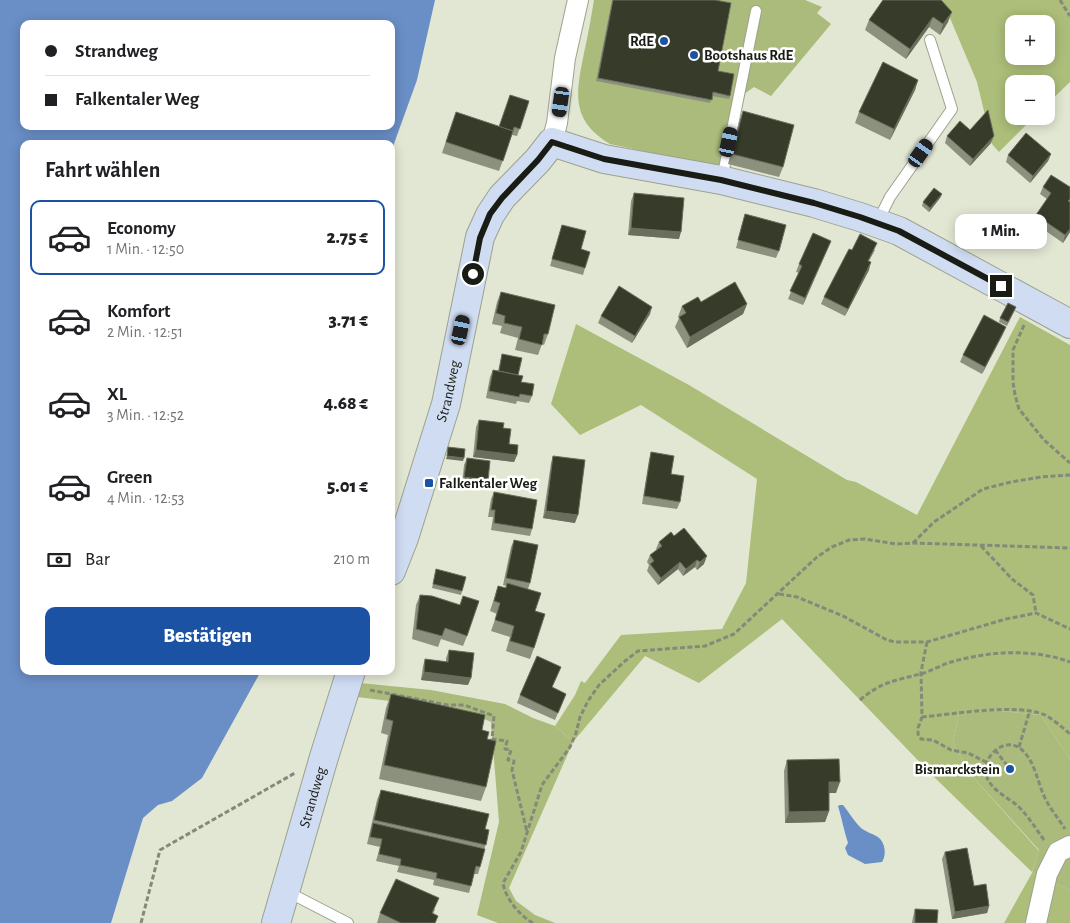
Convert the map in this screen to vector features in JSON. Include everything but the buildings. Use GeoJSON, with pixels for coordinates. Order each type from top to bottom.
{"type":"FeatureCollection","features":[{"type":"Feature","properties":{"kind":"street"},"geometry":{"type":"LineString","coordinates":[[578,0],[565,58],[558,123],[552,142],[604,159],[721,180],[814,203],[877,223],[899,231],[1070,324]]}},
{"type":"Feature","properties":{"kind":"street","name":"Strandweg"},"geometry":{"type":"LineString","coordinates":[[395,561],[446,404],[480,238],[490,214],[552,142]]}},
{"type":"Feature","properties":{"kind":"street","name":"Strandweg"},"geometry":{"type":"LineString","coordinates":[[276,923],[348,678]]}},
{"type":"Feature","properties":{"kind":"street"},"geometry":{"type":"LineString","coordinates":[[1036,923],[1046,874],[1065,844]]}},
{"type":"Feature","properties":{"kind":"lane"},"geometry":{"type":"LineString","coordinates":[[721,180],[756,11]]}},
{"type":"Feature","properties":{"kind":"lane"},"geometry":{"type":"LineString","coordinates":[[877,223],[890,197],[952,109],[930,40]]}},
{"type":"Feature","properties":{"kind":"lane"},"geometry":{"type":"LineString","coordinates":[[285,891],[348,923]]}},
{"type":"Feature","properties":{"kind":"path"},"geometry":{"type":"LineString","coordinates":[[1060,0],[1070,16]]}},
{"type":"Feature","properties":{"kind":"path"},"geometry":{"type":"LineString","coordinates":[[1013,350],[1013,382],[1019,409],[1044,440],[1070,463]]}},
{"type":"Feature","properties":{"kind":"path"},"geometry":{"type":"LineString","coordinates":[[913,543],[934,522],[983,489],[1040,477],[1070,475]]}},
{"type":"Feature","properties":{"kind":"path"},"geometry":{"type":"LineString","coordinates":[[533,923],[520,914],[503,885],[506,876],[518,858],[542,786],[570,747],[580,717],[588,701],[599,685],[638,651],[705,646],[734,634],[817,557],[832,547],[849,540],[865,539],[896,544],[1070,548]]}},
{"type":"Feature","properties":{"kind":"path"},"geometry":{"type":"LineString","coordinates":[[981,546],[1012,579],[1034,595],[1036,614]]}},
{"type":"Feature","properties":{"kind":"path"},"geometry":{"type":"LineString","coordinates":[[778,594],[797,597],[843,616],[886,640],[896,642],[927,642],[1006,619],[1036,614],[1070,629]]}},
{"type":"Feature","properties":{"kind":"path"},"geometry":{"type":"LineString","coordinates":[[927,642],[921,674],[922,717],[918,734],[922,739],[933,740],[951,750],[968,753],[986,762]]}},
{"type":"Feature","properties":{"kind":"path"},"geometry":{"type":"LineString","coordinates":[[860,700],[880,685],[975,656],[999,653],[1046,654],[1070,662]]}},
{"type":"Feature","properties":{"kind":"path"},"geometry":{"type":"LineString","coordinates":[[348,678],[448,705],[464,705],[494,716],[492,739],[507,741],[505,748],[511,750],[508,760],[514,761],[512,770],[527,833]]}},
{"type":"Feature","properties":{"kind":"path"},"geometry":{"type":"LineString","coordinates":[[922,717],[1001,709],[1030,710],[1045,715],[1070,734]]}},
{"type":"Feature","properties":{"kind":"path"},"geometry":{"type":"LineString","coordinates":[[1019,747],[1030,710]]}},
{"type":"Feature","properties":{"kind":"path"},"geometry":{"type":"LineString","coordinates":[[1010,745],[1019,747],[1028,757],[1065,844],[1045,842],[1019,808],[989,782],[985,771],[986,762],[995,749],[1010,745]]}},
{"type":"Feature","properties":{"kind":"path"},"geometry":{"type":"LineString","coordinates":[[995,749],[1010,769]]}},
{"type":"Feature","properties":{"kind":"path"},"geometry":{"type":"LineString","coordinates":[[141,923],[160,850],[324,757]]}},
{"type":"Feature","properties":{"kind":"green space","name":"Bootshaus RdE"},"geometry":{"type":"Polygon","coordinates":[[[594,0],[805,0],[822,7],[817,13],[831,24],[771,96],[754,87],[740,97],[726,169],[610,144],[597,135],[588,125],[582,115],[578,93],[594,0]]]}},
{"type":"Feature","properties":{"kind":"green space"},"geometry":{"type":"Polygon","coordinates":[[[940,0],[1070,0],[1070,82],[1055,96],[1055,75],[1005,75],[1005,125],[1026,125],[999,152],[992,144],[977,82],[950,18],[940,0]]]}},
{"type":"Feature","properties":{"kind":"green space"},"geometry":{"type":"Polygon","coordinates":[[[1020,317],[1070,345],[1070,760],[1041,715],[992,710],[959,714],[953,743],[973,777],[1039,851],[1032,872],[933,776],[782,619],[699,683],[645,656],[573,742],[555,726],[575,695],[581,681],[585,683],[621,635],[722,629],[746,583],[757,479],[641,405],[580,435],[551,404],[576,324],[689,385],[847,480],[856,482],[917,515],[1020,317]]]}},
{"type":"Feature","properties":{"kind":"green space"},"geometry":{"type":"Polygon","coordinates":[[[360,683],[431,690],[505,704],[533,718],[555,726],[573,742],[509,888],[516,901],[535,915],[555,923],[498,923],[477,915],[499,822],[491,722],[465,710],[357,697],[360,683]]]}},
{"type":"Feature","properties":{"kind":"green space"},"geometry":{"type":"Polygon","coordinates":[[[992,710],[1041,715],[1070,760],[1070,890],[1032,873],[1039,850],[973,777],[953,743],[959,714],[992,710]]]}},
{"type":"Feature","properties":{"kind":"green space"},"geometry":{"type":"Polygon","coordinates":[[[1032,873],[1070,890],[1070,923],[1004,923],[1032,873]]]}},
{"type":"Feature","properties":{"kind":"water"},"geometry":{"type":"Polygon","coordinates":[[[0,0],[435,0],[417,80],[395,141],[20,140],[20,675],[259,675],[202,778],[172,801],[158,805],[143,818],[111,923],[0,923],[0,0]]]}},
{"type":"Feature","properties":{"kind":"water"},"geometry":{"type":"Polygon","coordinates":[[[843,805],[862,829],[880,839],[884,845],[885,852],[882,862],[865,864],[848,855],[845,848],[848,843],[838,806],[843,805]]]}},
{"type":"Feature","properties":{"kind":"place","name":"RdE"},"geometry":{"type":"Point","coordinates":[664,41]}},
{"type":"Feature","properties":{"kind":"place","name":"Bootshaus RdE"},"geometry":{"type":"Point","coordinates":[694,55]}},
{"type":"Feature","properties":{"kind":"place","name":"Falkentaler Weg"},"geometry":{"type":"Point","coordinates":[429,483]}},
{"type":"Feature","properties":{"kind":"place","name":"Bismarckstein"},"geometry":{"type":"Point","coordinates":[1010,769]}},
{"type":"Feature","properties":{"kind":"route"},"geometry":{"type":"LineString","coordinates":[[473,274],[480,238],[490,214],[552,142],[604,159],[721,180],[814,203],[860,217],[899,231],[1001,286]]}}]}
